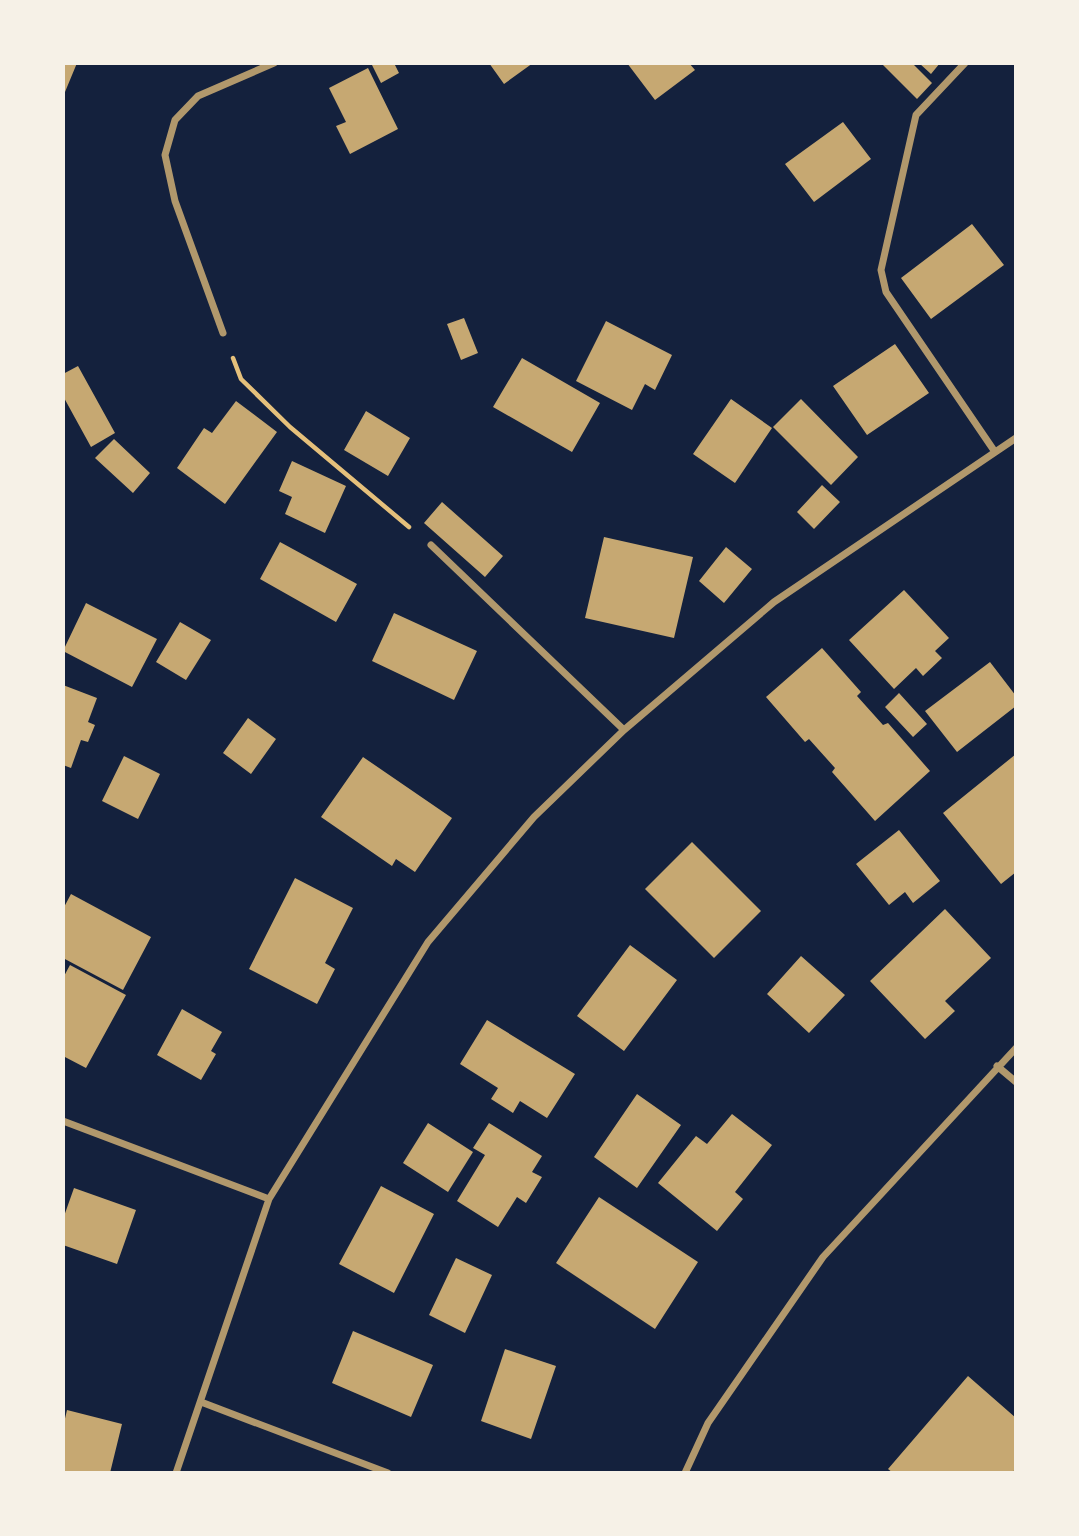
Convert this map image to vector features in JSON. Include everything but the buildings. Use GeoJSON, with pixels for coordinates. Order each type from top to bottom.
{"type":"FeatureCollection","features":[{"type":"Feature","properties":{"kind":"street"},"geometry":{"type":"LineString","coordinates":[[223,333],[175,201],[165,155],[175,120],[198,96],[274,63]]}},
{"type":"Feature","properties":{"kind":"street"},"geometry":{"type":"LineString","coordinates":[[965,63],[916,115],[881,270],[886,292],[995,452]]}},
{"type":"Feature","properties":{"kind":"street"},"geometry":{"type":"LineString","coordinates":[[176,1473],[269,1199],[428,942],[534,817],[624,730],[774,602],[1016,438]]}},
{"type":"Feature","properties":{"kind":"street"},"geometry":{"type":"LineString","coordinates":[[431,545],[624,730]]}},
{"type":"Feature","properties":{"kind":"street"},"geometry":{"type":"LineString","coordinates":[[685,1473],[708,1423],[823,1257],[1016,1048]]}},
{"type":"Feature","properties":{"kind":"street"},"geometry":{"type":"LineString","coordinates":[[997,1066],[1016,1082]]}},
{"type":"Feature","properties":{"kind":"street"},"geometry":{"type":"LineString","coordinates":[[63,1121],[269,1199]]}},
{"type":"Feature","properties":{"kind":"street"},"geometry":{"type":"LineString","coordinates":[[201,1402],[388,1473]]}},
{"type":"Feature","properties":{"kind":"path"},"geometry":{"type":"LineString","coordinates":[[223,333],[241,379],[290,428],[431,545]]}}]}
